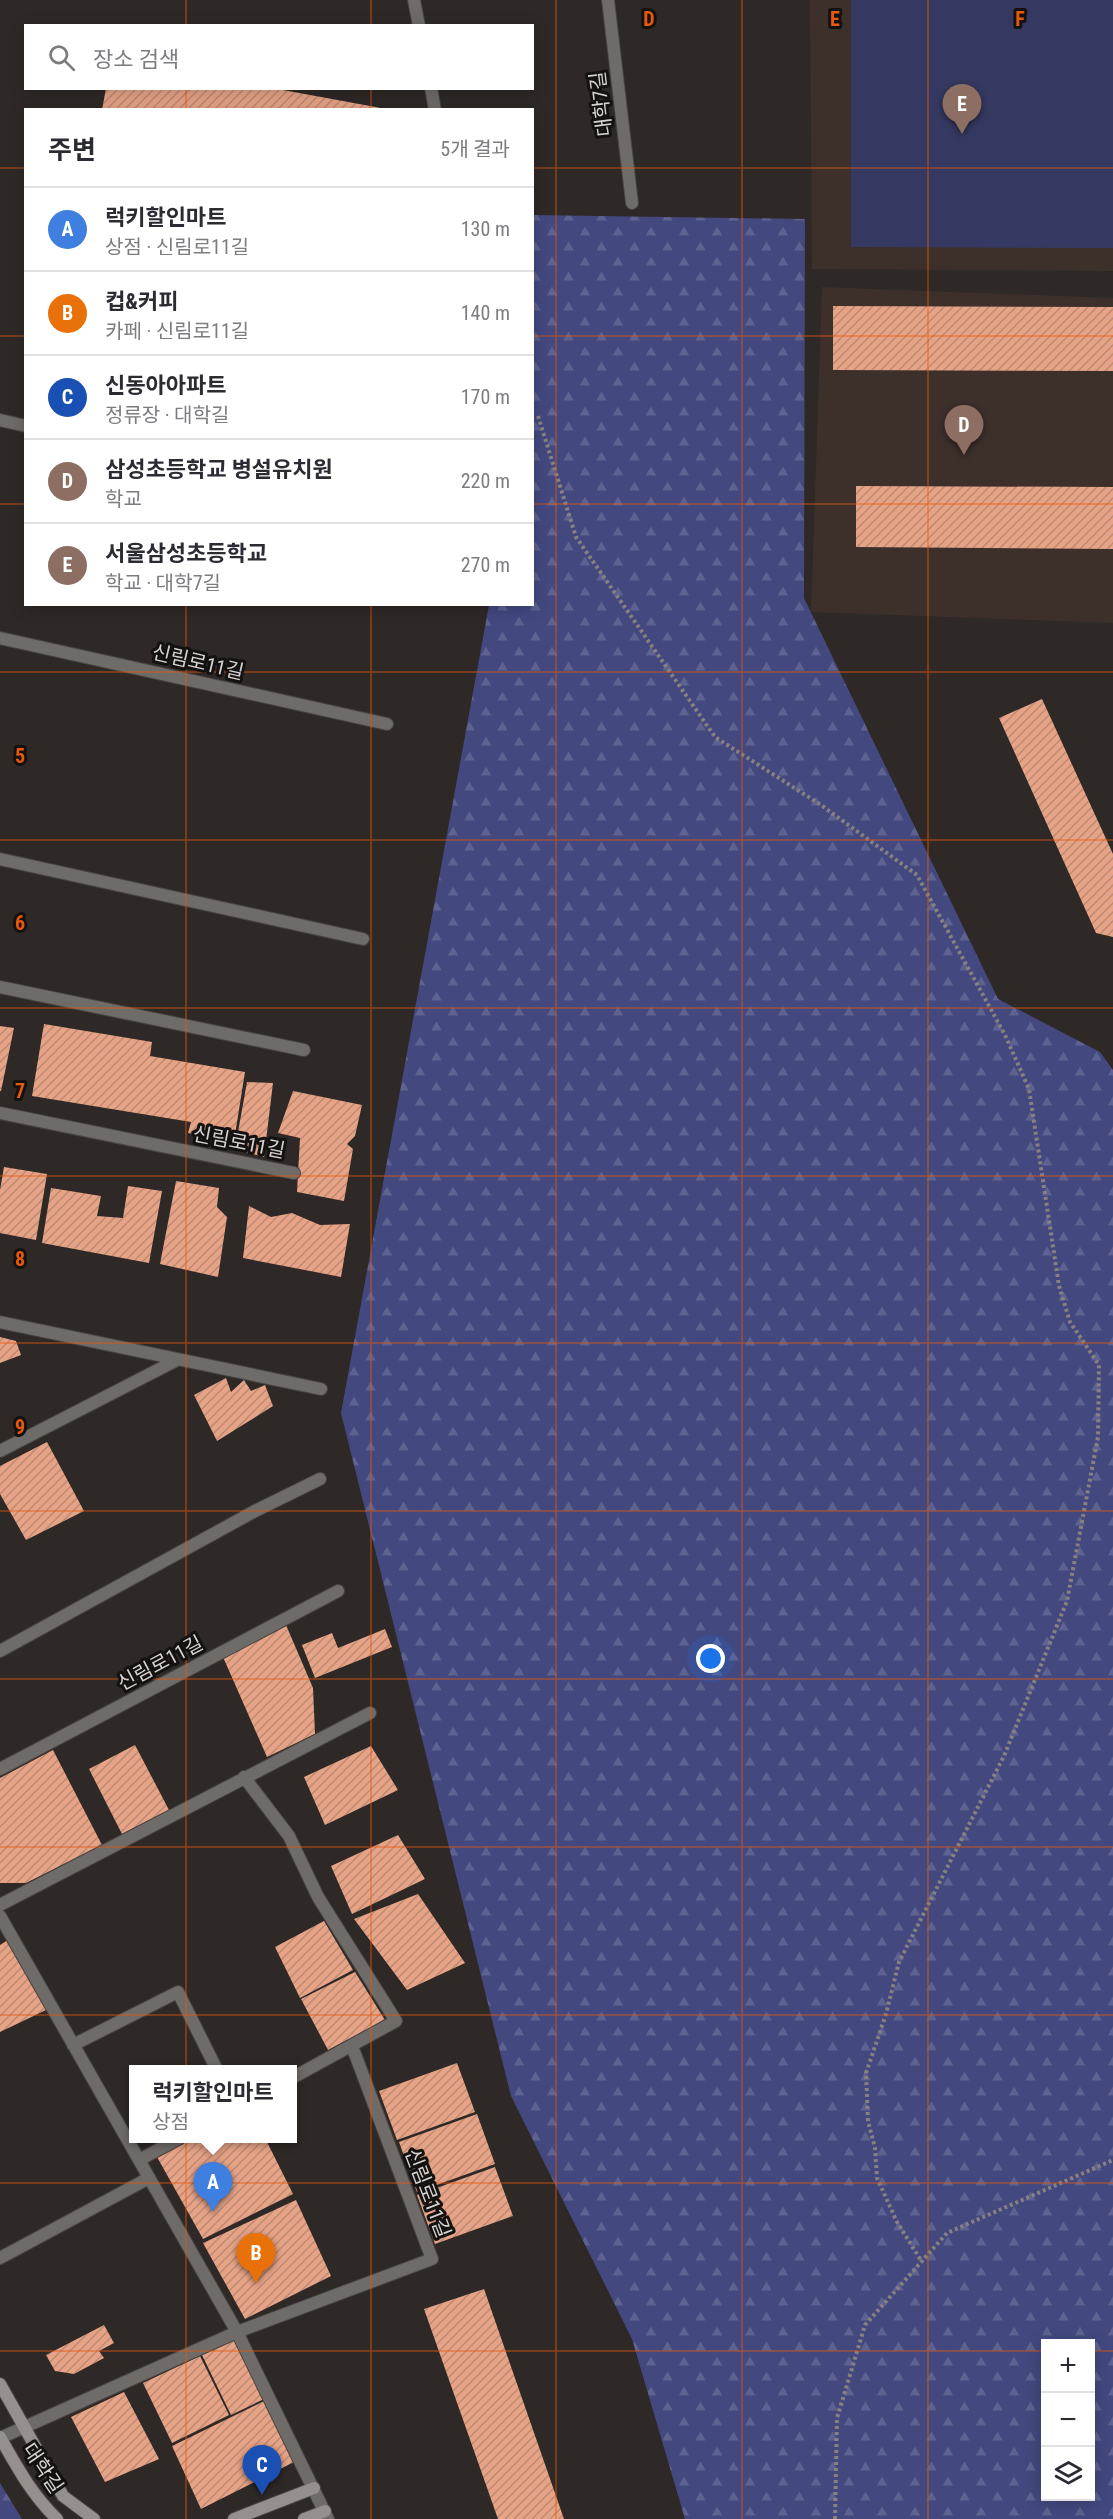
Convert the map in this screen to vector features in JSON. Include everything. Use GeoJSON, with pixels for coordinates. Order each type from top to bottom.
{"type":"FeatureCollection","features":[{"type":"Feature","properties":{"kind":"street"},"geometry":{"type":"LineString","coordinates":[[414,0],[419,24]]}},
{"type":"Feature","properties":{"kind":"street","name":"대학7길"},"geometry":{"type":"LineString","coordinates":[[608,0],[632,202]]}},
{"type":"Feature","properties":{"kind":"street"},"geometry":{"type":"LineString","coordinates":[[431,90],[435,108]]}},
{"type":"Feature","properties":{"kind":"street"},"geometry":{"type":"LineString","coordinates":[[0,420],[24,426]]}},
{"type":"Feature","properties":{"kind":"street","name":"신림로11길"},"geometry":{"type":"LineString","coordinates":[[0,638],[387,724]]}},
{"type":"Feature","properties":{"kind":"street"},"geometry":{"type":"LineString","coordinates":[[0,859],[363,939]]}},
{"type":"Feature","properties":{"kind":"street"},"geometry":{"type":"LineString","coordinates":[[0,987],[304,1050]]}},
{"type":"Feature","properties":{"kind":"street","name":"신림로11길"},"geometry":{"type":"LineString","coordinates":[[0,1113],[294,1173]]}},
{"type":"Feature","properties":{"kind":"street"},"geometry":{"type":"LineString","coordinates":[[0,1322],[321,1389]]}},
{"type":"Feature","properties":{"kind":"street"},"geometry":{"type":"LineString","coordinates":[[0,1451],[177,1360]]}},
{"type":"Feature","properties":{"kind":"street"},"geometry":{"type":"LineString","coordinates":[[0,1651],[255,1511],[320,1479]]}},
{"type":"Feature","properties":{"kind":"street","name":"신림로11길"},"geometry":{"type":"LineString","coordinates":[[0,1770],[338,1592]]}},
{"type":"Feature","properties":{"kind":"street"},"geometry":{"type":"LineString","coordinates":[[0,1905],[370,1713]]}},
{"type":"Feature","properties":{"kind":"street"},"geometry":{"type":"LineString","coordinates":[[244,1777],[290,1836],[318,1897],[396,2021],[297,2075]]}},
{"type":"Feature","properties":{"kind":"street"},"geometry":{"type":"LineString","coordinates":[[0,1916],[4,1935],[73,2045],[129,2143]]}},
{"type":"Feature","properties":{"kind":"street"},"geometry":{"type":"LineString","coordinates":[[73,2045],[178,1992],[214,2065]]}},
{"type":"Feature","properties":{"kind":"street","name":"신림로11길"},"geometry":{"type":"LineString","coordinates":[[0,2438],[237,2332],[432,2259],[352,2046]]}},
{"type":"Feature","properties":{"kind":"street"},"geometry":{"type":"LineString","coordinates":[[129,2143],[237,2332],[327,2515],[304,2519]]}},
{"type":"Feature","properties":{"kind":"street"},"geometry":{"type":"LineString","coordinates":[[139,2160],[172,2143]]}},
{"type":"Feature","properties":{"kind":"street"},"geometry":{"type":"LineString","coordinates":[[0,2258],[149,2178]]}},
{"type":"Feature","properties":{"kind":"street"},"geometry":{"type":"LineString","coordinates":[[0,2384],[63,2496],[94,2519]]}},
{"type":"Feature","properties":{"kind":"street","name":"대학길"},"geometry":{"type":"LineString","coordinates":[[0,2438],[25,2481],[57,2519]]}},
{"type":"Feature","properties":{"kind":"street"},"geometry":{"type":"LineString","coordinates":[[234,2519],[314,2488]]}},
{"type":"Feature","properties":{"kind":"path"},"geometry":{"type":"LineString","coordinates":[[538,416],[576,537],[715,737],[821,805],[917,875],[1005,1035],[1029,1089],[1059,1286],[1070,1322],[1099,1365],[1098,1437],[1067,1601],[1004,1756],[899,1962],[886,2014],[866,2073],[868,2121],[875,2148],[877,2178],[897,2222],[922,2262]]}},
{"type":"Feature","properties":{"kind":"path"},"geometry":{"type":"LineString","coordinates":[[836,2519],[837,2418],[866,2325],[948,2233],[1113,2160]]}},
{"type":"Feature","properties":{"kind":"shaded area"},"geometry":{"type":"Polygon","coordinates":[[[810,0],[1113,0],[1113,271],[812,269],[810,0]]]}},
{"type":"Feature","properties":{"kind":"shaded area"},"geometry":{"type":"Polygon","coordinates":[[[851,0],[1113,0],[1113,248],[851,247],[851,0]]]}},
{"type":"Feature","properties":{"kind":"shaded area"},"geometry":{"type":"Polygon","coordinates":[[[822,287],[1113,298],[1113,623],[811,612],[822,287]]]}},
{"type":"Feature","properties":{"kind":"green space"},"geometry":{"type":"Polygon","coordinates":[[[534,215],[805,219],[804,598],[998,999],[1100,1052],[1113,1070],[1113,2519],[685,2519],[632,2339],[511,2096],[341,1413],[489,606],[534,606],[534,215]]]}},
{"type":"Feature","properties":{"kind":"green space"},"geometry":{"type":"Polygon","coordinates":[[[0,2483],[22,2519],[0,2519],[0,2483]]]}},
{"type":"Feature","properties":{"kind":"building"},"geometry":{"type":"Polygon","coordinates":[[[106,90],[283,90],[381,108],[102,108],[106,90]]]}},
{"type":"Feature","properties":{"kind":"building"},"geometry":{"type":"Polygon","coordinates":[[[833,306],[1113,307],[1113,371],[833,370],[833,306]]]}},
{"type":"Feature","properties":{"kind":"building"},"geometry":{"type":"Polygon","coordinates":[[[856,486],[1113,487],[1113,549],[856,547],[856,486]]]}},
{"type":"Feature","properties":{"kind":"building"},"geometry":{"type":"Polygon","coordinates":[[[1042,699],[1113,854],[1113,937],[1096,933],[999,718],[1042,699]]]}},
{"type":"Feature","properties":{"kind":"building"},"geometry":{"type":"Polygon","coordinates":[[[44,1024],[152,1042],[150,1056],[245,1072],[234,1141],[188,1133],[191,1122],[32,1096],[44,1024]]]}},
{"type":"Feature","properties":{"kind":"building"},"geometry":{"type":"Polygon","coordinates":[[[0,1026],[14,1028],[1,1091],[0,1091],[0,1026]]]}},
{"type":"Feature","properties":{"kind":"building"},"geometry":{"type":"Polygon","coordinates":[[[247,1082],[273,1083],[264,1157],[238,1150],[238,1132],[247,1082]]]}},
{"type":"Feature","properties":{"kind":"building"},"geometry":{"type":"Polygon","coordinates":[[[293,1091],[362,1105],[355,1136],[347,1144],[353,1149],[344,1201],[297,1192],[300,1138],[278,1133],[293,1091]]]}},
{"type":"Feature","properties":{"kind":"building"},"geometry":{"type":"Polygon","coordinates":[[[4,1167],[47,1174],[36,1240],[0,1233],[0,1190],[4,1167]]]}},
{"type":"Feature","properties":{"kind":"building"},"geometry":{"type":"Polygon","coordinates":[[[176,1181],[219,1188],[217,1207],[227,1217],[218,1277],[160,1264],[176,1181]]]}},
{"type":"Feature","properties":{"kind":"building"},"geometry":{"type":"Polygon","coordinates":[[[128,1186],[162,1191],[149,1263],[42,1243],[51,1188],[101,1196],[97,1216],[123,1218],[128,1186]]]}},
{"type":"Feature","properties":{"kind":"building"},"geometry":{"type":"Polygon","coordinates":[[[249,1206],[271,1217],[292,1213],[320,1225],[350,1224],[341,1277],[243,1258],[249,1206]]]}},
{"type":"Feature","properties":{"kind":"building"},"geometry":{"type":"Polygon","coordinates":[[[0,1337],[16,1341],[21,1355],[0,1363],[0,1337]]]}},
{"type":"Feature","properties":{"kind":"building"},"geometry":{"type":"Polygon","coordinates":[[[226,1378],[231,1392],[244,1380],[251,1391],[265,1385],[273,1406],[217,1441],[194,1395],[226,1378]]]}},
{"type":"Feature","properties":{"kind":"building"},"geometry":{"type":"Polygon","coordinates":[[[47,1442],[84,1511],[26,1540],[0,1494],[0,1466],[47,1442]]]}},
{"type":"Feature","properties":{"kind":"building"},"geometry":{"type":"Polygon","coordinates":[[[286,1625],[313,1688],[315,1734],[267,1757],[223,1657],[286,1625]]]}},
{"type":"Feature","properties":{"kind":"building"},"geometry":{"type":"Polygon","coordinates":[[[385,1629],[392,1647],[315,1678],[302,1645],[332,1633],[338,1648],[385,1629]]]}},
{"type":"Feature","properties":{"kind":"building"},"geometry":{"type":"Polygon","coordinates":[[[135,1745],[169,1810],[122,1834],[89,1769],[135,1745]]]}},
{"type":"Feature","properties":{"kind":"building"},"geometry":{"type":"Polygon","coordinates":[[[371,1746],[398,1790],[325,1825],[304,1777],[371,1746]]]}},
{"type":"Feature","properties":{"kind":"building"},"geometry":{"type":"Polygon","coordinates":[[[53,1750],[102,1845],[26,1883],[0,1883],[0,1778],[53,1750]]]}},
{"type":"Feature","properties":{"kind":"building"},"geometry":{"type":"Polygon","coordinates":[[[398,1835],[425,1879],[352,1914],[331,1866],[398,1835]]]}},
{"type":"Feature","properties":{"kind":"building"},"geometry":{"type":"Polygon","coordinates":[[[418,1894],[465,1963],[407,1990],[354,1919],[418,1894]]]}},
{"type":"Feature","properties":{"kind":"building"},"geometry":{"type":"Polygon","coordinates":[[[324,1921],[353,1970],[300,1998],[275,1947],[324,1921]]]}},
{"type":"Feature","properties":{"kind":"building"},"geometry":{"type":"Polygon","coordinates":[[[8,1940],[46,2010],[0,2032],[0,1945],[8,1940]]]}},
{"type":"Feature","properties":{"kind":"building"},"geometry":{"type":"Polygon","coordinates":[[[355,1972],[385,2020],[328,2050],[301,1999],[355,1972]]]}},
{"type":"Feature","properties":{"kind":"building"},"geometry":{"type":"Polygon","coordinates":[[[457,2063],[475,2112],[397,2140],[379,2091],[457,2063]]]}},
{"type":"Feature","properties":{"kind":"building"},"geometry":{"type":"Polygon","coordinates":[[[477,2114],[495,2164],[417,2192],[399,2142],[477,2114]]]}},
{"type":"Feature","properties":{"kind":"building"},"geometry":{"type":"Polygon","coordinates":[[[183,2143],[268,2143],[293,2194],[203,2239],[157,2157],[183,2143]]]}},
{"type":"Feature","properties":{"kind":"building"},"geometry":{"type":"Polygon","coordinates":[[[495,2167],[513,2216],[435,2244],[417,2195],[495,2167]]]}},
{"type":"Feature","properties":{"kind":"building"},"geometry":{"type":"Polygon","coordinates":[[[296,2200],[331,2276],[245,2319],[203,2243],[296,2200]]]}},
{"type":"Feature","properties":{"kind":"building"},"geometry":{"type":"Polygon","coordinates":[[[484,2289],[564,2519],[498,2519],[424,2309],[484,2289]]]}},
{"type":"Feature","properties":{"kind":"building"},"geometry":{"type":"Polygon","coordinates":[[[104,2325],[114,2343],[99,2351],[104,2358],[74,2374],[55,2371],[46,2355],[104,2325]]]}},
{"type":"Feature","properties":{"kind":"building"},"geometry":{"type":"Polygon","coordinates":[[[235,2339],[264,2399],[231,2415],[202,2355],[235,2339]]]}},
{"type":"Feature","properties":{"kind":"building"},"geometry":{"type":"Polygon","coordinates":[[[200,2356],[229,2415],[172,2443],[143,2383],[200,2356]]]}},
{"type":"Feature","properties":{"kind":"building"},"geometry":{"type":"Polygon","coordinates":[[[124,2392],[159,2459],[105,2482],[71,2417],[124,2392]]]}},
{"type":"Feature","properties":{"kind":"building"},"geometry":{"type":"Polygon","coordinates":[[[264,2401],[294,2462],[201,2509],[172,2446],[264,2401]]]}},
{"type":"Feature","properties":{"kind":"place","name":"서울삼성초등학교"},"geometry":{"type":"Point","coordinates":[962,134]}},
{"type":"Feature","properties":{"kind":"place","name":"삼성초등학교 병설유치원"},"geometry":{"type":"Point","coordinates":[964,455]}},
{"type":"Feature","properties":{"kind":"place","name":"럭키할인마트"},"geometry":{"type":"Point","coordinates":[213,2212]}},
{"type":"Feature","properties":{"kind":"place","name":"컵&커피"},"geometry":{"type":"Point","coordinates":[256,2283]}},
{"type":"Feature","properties":{"kind":"place","name":"신동아아파트"},"geometry":{"type":"Point","coordinates":[262,2495]}}]}
